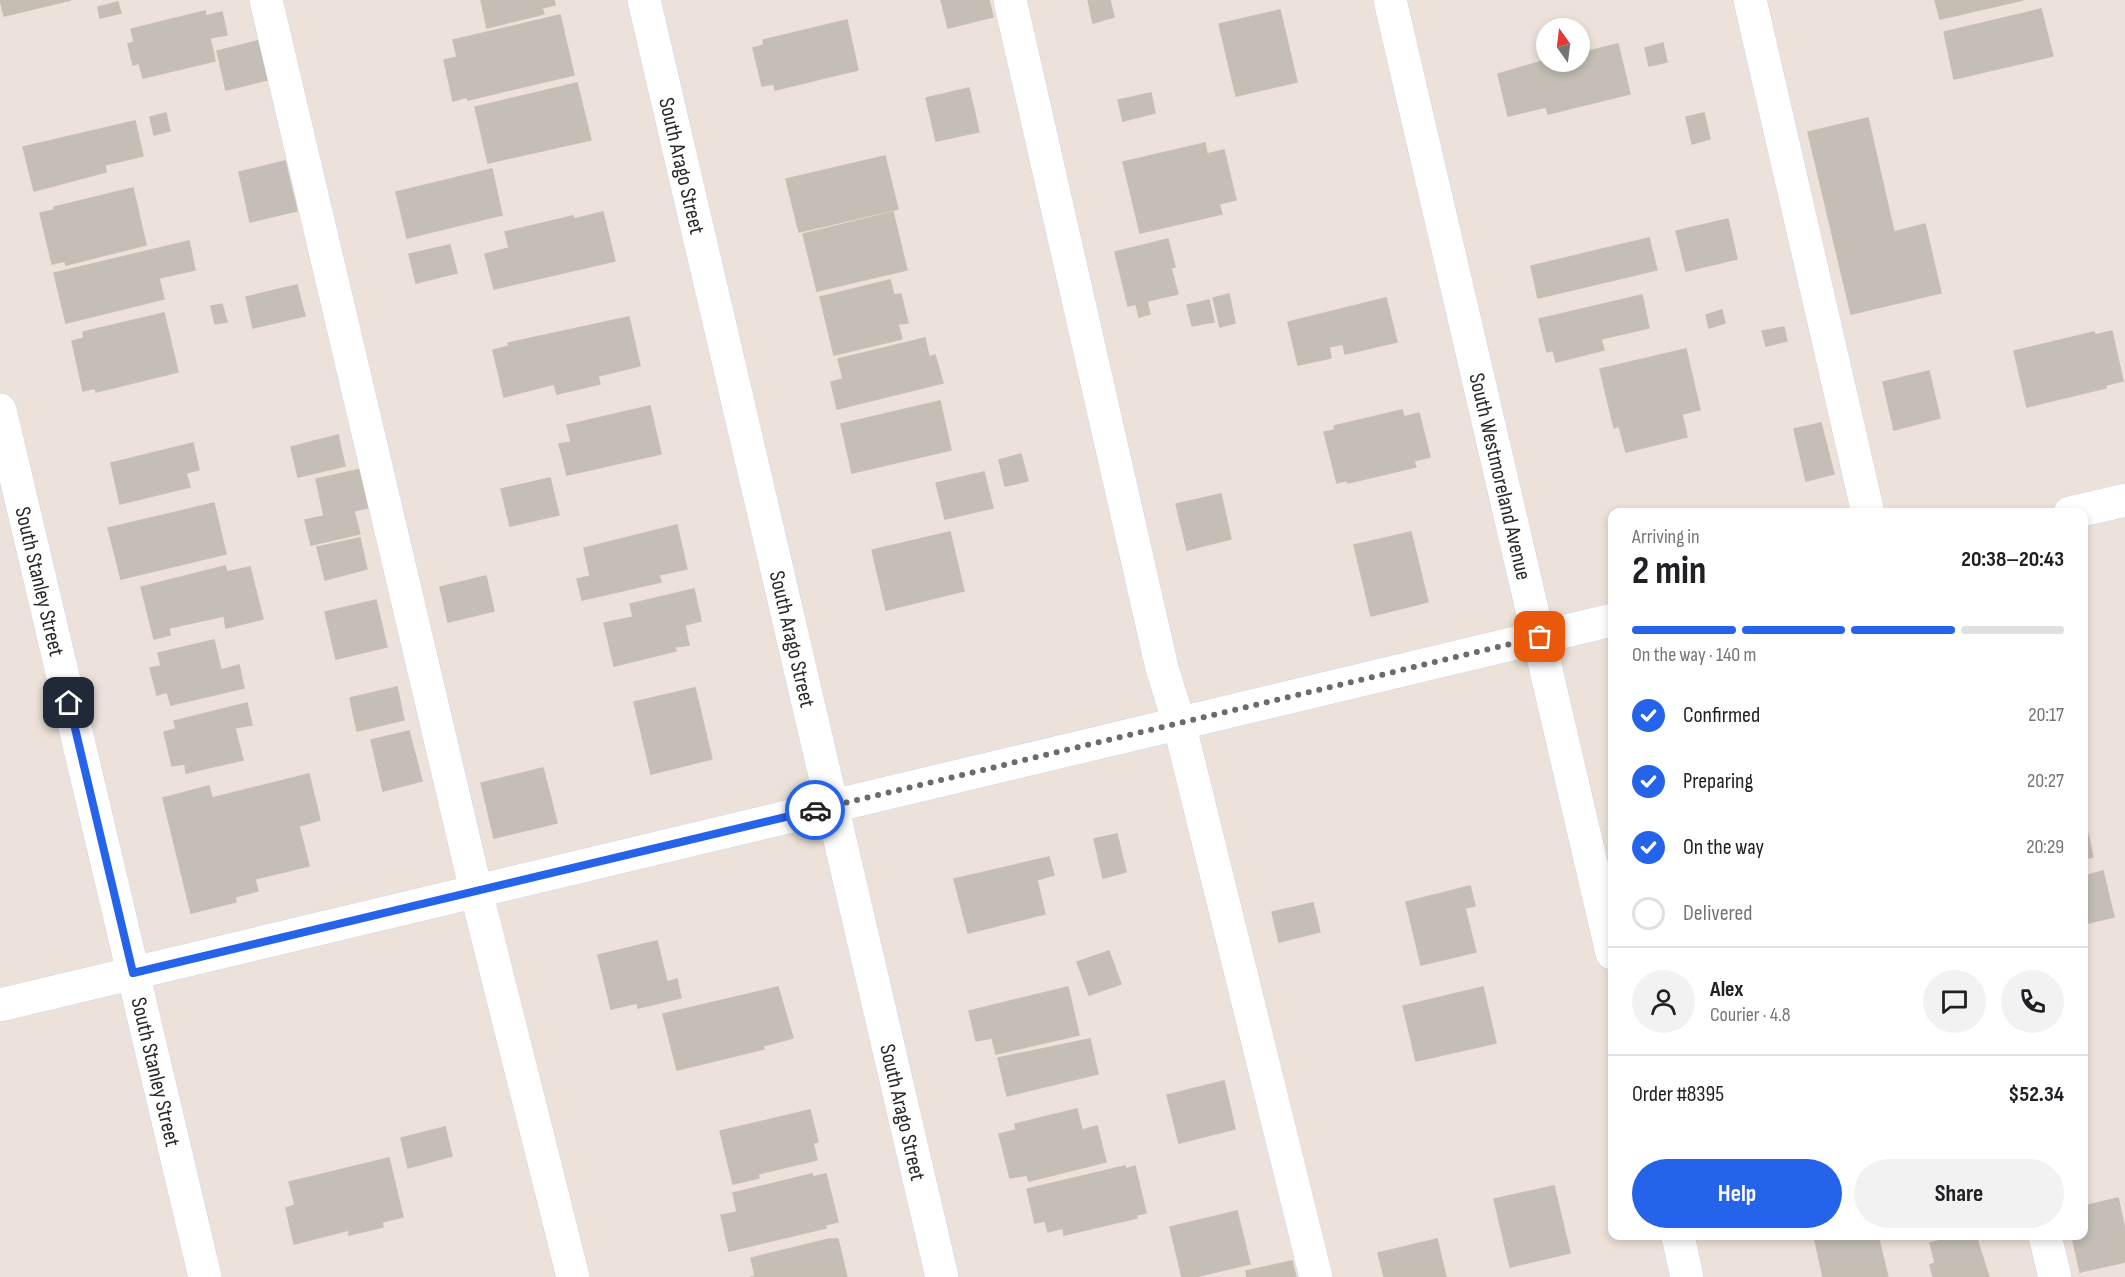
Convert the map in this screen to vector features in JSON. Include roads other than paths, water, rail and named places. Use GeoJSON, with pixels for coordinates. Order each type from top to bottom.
{"type":"FeatureCollection","features":[{"type":"Feature","properties":{"kind":"street"},"geometry":{"type":"LineString","coordinates":[[266,0],[476,891],[573,1277]]}},
{"type":"Feature","properties":{"kind":"street","name":"South Arago Street"},"geometry":{"type":"LineString","coordinates":[[644,0],[942,1277]]}},
{"type":"Feature","properties":{"kind":"street"},"geometry":{"type":"LineString","coordinates":[[1010,0],[1162,668],[1179,723],[1316,1277]]}},
{"type":"Feature","properties":{"kind":"street","name":"South Westmoreland Avenue"},"geometry":{"type":"LineString","coordinates":[[1390,0],[1608,935]]}},
{"type":"Feature","properties":{"kind":"street"},"geometry":{"type":"LineString","coordinates":[[1750,0],[1867,508]]}},
{"type":"Feature","properties":{"kind":"street","name":"South Stanley Street"},"geometry":{"type":"LineString","coordinates":[[0,410],[205,1277]]}},
{"type":"Feature","properties":{"kind":"street"},"geometry":{"type":"LineString","coordinates":[[2088,509],[2125,500]]}},
{"type":"Feature","properties":{"kind":"street"},"geometry":{"type":"LineString","coordinates":[[0,1005],[1608,621]]}},
{"type":"Feature","properties":{"kind":"street"},"geometry":{"type":"LineString","coordinates":[[1679,1240],[1687,1277]]}},
{"type":"Feature","properties":{"kind":"street"},"geometry":{"type":"LineString","coordinates":[[2046,1240],[2055,1277]]}}]}
